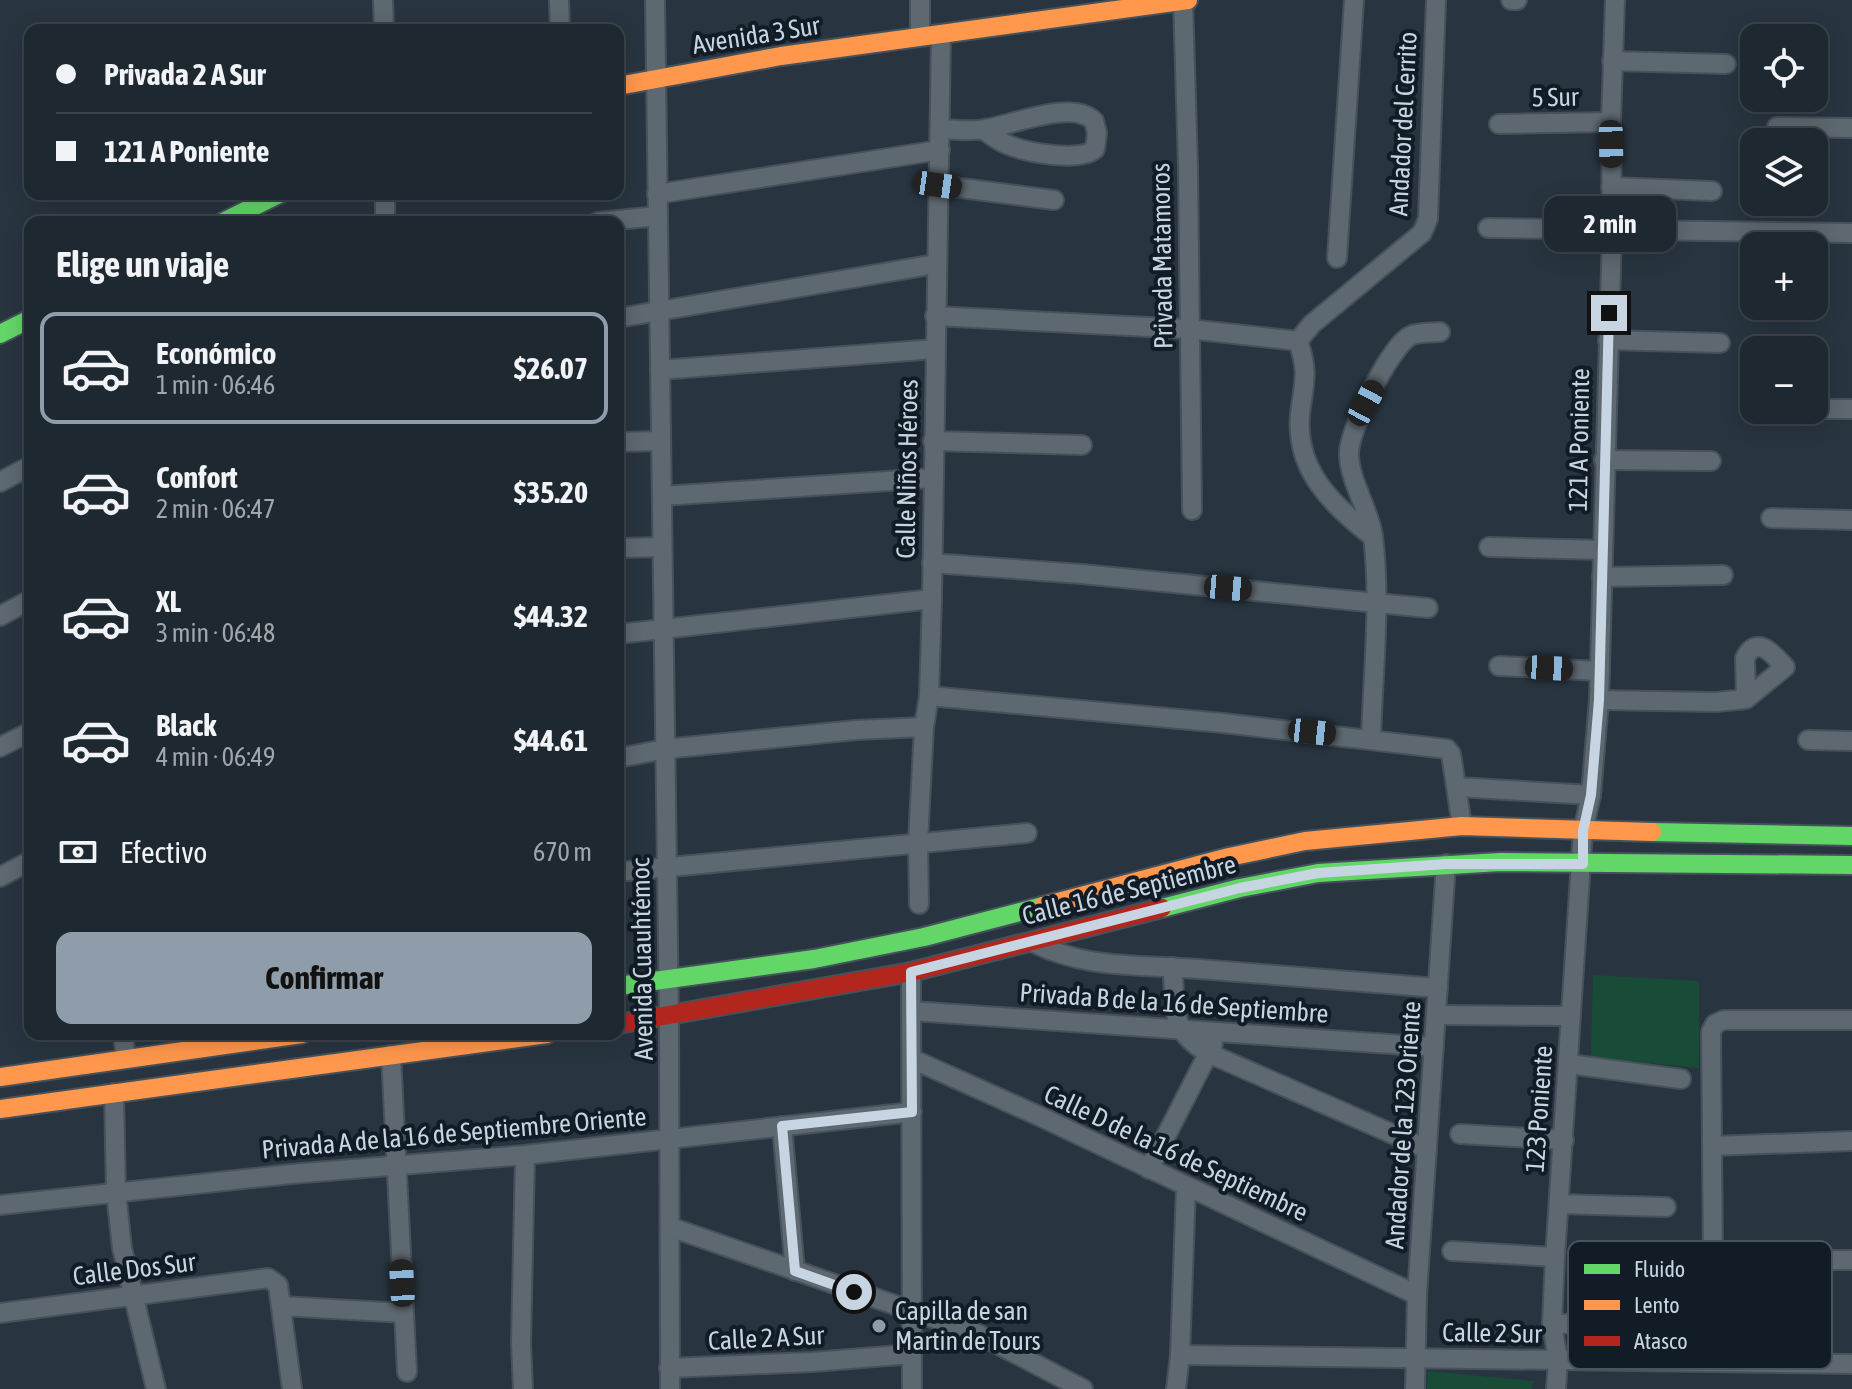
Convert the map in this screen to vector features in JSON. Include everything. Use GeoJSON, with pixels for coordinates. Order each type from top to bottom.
{"type":"FeatureCollection","features":[{"type":"Feature","properties":{"kind":"main road","name":"Avenida 3 Sur"},"geometry":{"type":"LineString","coordinates":[[624,85],[920,36],[1185,0]]}},
{"type":"Feature","properties":{"kind":"main road"},"geometry":{"type":"LineString","coordinates":[[235,216],[267,200]]}},
{"type":"Feature","properties":{"kind":"main road"},"geometry":{"type":"LineString","coordinates":[[0,334],[24,322]]}},
{"type":"Feature","properties":{"kind":"main road","name":"Calle 16 de Septiembre"},"geometry":{"type":"LineString","coordinates":[[624,985],[814,959],[924,937],[1229,857],[1305,841],[1462,826],[1852,836]]}},
{"type":"Feature","properties":{"kind":"main road","name":"Calle 16 de Septiembre"},"geometry":{"type":"LineString","coordinates":[[624,1023],[911,972],[1240,888],[1318,873],[1446,864],[1852,865]]}},
{"type":"Feature","properties":{"kind":"main road"},"geometry":{"type":"LineString","coordinates":[[0,1077],[260,1040]]}},
{"type":"Feature","properties":{"kind":"main road"},"geometry":{"type":"LineString","coordinates":[[0,1109],[502,1040]]}},
{"type":"Feature","properties":{"kind":"street"},"geometry":{"type":"LineString","coordinates":[[383,0],[384,24]]}},
{"type":"Feature","properties":{"kind":"street"},"geometry":{"type":"LineString","coordinates":[[559,0],[560,24]]}},
{"type":"Feature","properties":{"kind":"street","name":"Avenida Cuauhtémoc"},"geometry":{"type":"LineString","coordinates":[[655,0],[669,1017],[670,1389]]}},
{"type":"Feature","properties":{"kind":"street"},"geometry":{"type":"LineString","coordinates":[[920,0],[920,36]]}},
{"type":"Feature","properties":{"kind":"street","name":"Privada Matamoros"},"geometry":{"type":"LineString","coordinates":[[1185,0],[1192,510]]}},
{"type":"Feature","properties":{"kind":"street"},"geometry":{"type":"LineString","coordinates":[[1337,258],[1354,0]]}},
{"type":"Feature","properties":{"kind":"street","name":"Andador del Cerrito"},"geometry":{"type":"LineString","coordinates":[[1298,341],[1312,324],[1422,233],[1428,219],[1436,0]]}},
{"type":"Feature","properties":{"kind":"street","name":"121 A Poniente"},"geometry":{"type":"LineString","coordinates":[[1583,831],[1591,795],[1599,700],[1615,0]]}},
{"type":"Feature","properties":{"kind":"street","name":"Calle Niños Héroes"},"geometry":{"type":"LineString","coordinates":[[919,904],[918,842],[924,727],[929,696],[932,599],[941,34]]}},
{"type":"Feature","properties":{"kind":"street"},"geometry":{"type":"LineString","coordinates":[[1612,61],[1726,64]]}},
{"type":"Feature","properties":{"kind":"street"},"geometry":{"type":"LineString","coordinates":[[941,129],[984,130],[1035,117],[1081,112],[1094,121],[1097,133],[1095,149],[1084,156],[1019,149],[984,130]]}},
{"type":"Feature","properties":{"kind":"street","name":"5 Sur"},"geometry":{"type":"LineString","coordinates":[[1499,124],[1611,122]]}},
{"type":"Feature","properties":{"kind":"street"},"geometry":{"type":"LineString","coordinates":[[1777,127],[1852,128]]}},
{"type":"Feature","properties":{"kind":"street"},"geometry":{"type":"LineString","coordinates":[[657,194],[940,150]]}},
{"type":"Feature","properties":{"kind":"street"},"geometry":{"type":"LineString","coordinates":[[938,185],[1054,200]]}},
{"type":"Feature","properties":{"kind":"street"},"geometry":{"type":"LineString","coordinates":[[1611,187],[1712,191]]}},
{"type":"Feature","properties":{"kind":"street"},"geometry":{"type":"LineString","coordinates":[[624,219],[658,216]]}},
{"type":"Feature","properties":{"kind":"street"},"geometry":{"type":"LineString","coordinates":[[1488,228],[1852,233]]}},
{"type":"Feature","properties":{"kind":"street"},"geometry":{"type":"LineString","coordinates":[[624,317],[936,264]]}},
{"type":"Feature","properties":{"kind":"street"},"geometry":{"type":"LineString","coordinates":[[935,316],[1189,329],[1298,341],[1306,364],[1299,442],[1306,464],[1320,487],[1347,516],[1373,537]]}},
{"type":"Feature","properties":{"kind":"street"},"geometry":{"type":"LineString","coordinates":[[1371,739],[1375,602],[1373,537],[1369,514],[1348,456],[1354,425],[1399,346],[1412,334],[1440,332]]}},
{"type":"Feature","properties":{"kind":"street"},"geometry":{"type":"LineString","coordinates":[[1608,340],[1720,343]]}},
{"type":"Feature","properties":{"kind":"street"},"geometry":{"type":"LineString","coordinates":[[660,370],[935,349]]}},
{"type":"Feature","properties":{"kind":"street"},"geometry":{"type":"LineString","coordinates":[[1828,409],[1852,409]]}},
{"type":"Feature","properties":{"kind":"street"},"geometry":{"type":"LineString","coordinates":[[624,442],[661,441]]}},
{"type":"Feature","properties":{"kind":"street"},"geometry":{"type":"LineString","coordinates":[[933,441],[1082,445]]}},
{"type":"Feature","properties":{"kind":"street"},"geometry":{"type":"LineString","coordinates":[[1604,460],[1711,461]]}},
{"type":"Feature","properties":{"kind":"street"},"geometry":{"type":"LineString","coordinates":[[0,482],[24,469]]}},
{"type":"Feature","properties":{"kind":"street"},"geometry":{"type":"LineString","coordinates":[[662,496],[933,478]]}},
{"type":"Feature","properties":{"kind":"street"},"geometry":{"type":"LineString","coordinates":[[1771,518],[1852,520]]}},
{"type":"Feature","properties":{"kind":"street"},"geometry":{"type":"LineString","coordinates":[[624,548],[662,547]]}},
{"type":"Feature","properties":{"kind":"street"},"geometry":{"type":"LineString","coordinates":[[1489,547],[1603,550]]}},
{"type":"Feature","properties":{"kind":"street"},"geometry":{"type":"LineString","coordinates":[[932,563],[1082,574],[1428,608]]}},
{"type":"Feature","properties":{"kind":"street"},"geometry":{"type":"LineString","coordinates":[[1602,577],[1723,575]]}},
{"type":"Feature","properties":{"kind":"street"},"geometry":{"type":"LineString","coordinates":[[624,633],[932,599]]}},
{"type":"Feature","properties":{"kind":"street"},"geometry":{"type":"LineString","coordinates":[[0,616],[24,603]]}},
{"type":"Feature","properties":{"kind":"street"},"geometry":{"type":"LineString","coordinates":[[1499,666],[1600,671]]}},
{"type":"Feature","properties":{"kind":"street"},"geometry":{"type":"LineString","coordinates":[[929,696],[1447,749],[1451,754],[1462,826]]}},
{"type":"Feature","properties":{"kind":"street"},"geometry":{"type":"LineString","coordinates":[[1599,700],[1703,703],[1746,699]]}},
{"type":"Feature","properties":{"kind":"street"},"geometry":{"type":"LineString","coordinates":[[624,757],[665,749],[856,730],[924,727]]}},
{"type":"Feature","properties":{"kind":"street"},"geometry":{"type":"LineString","coordinates":[[0,747],[24,735]]}},
{"type":"Feature","properties":{"kind":"street"},"geometry":{"type":"LineString","coordinates":[[1808,740],[1852,741]]}},
{"type":"Feature","properties":{"kind":"street"},"geometry":{"type":"LineString","coordinates":[[1457,787],[1591,795]]}},
{"type":"Feature","properties":{"kind":"street","name":"123 Poniente"},"geometry":{"type":"LineString","coordinates":[[1556,1389],[1558,1360],[1552,1324],[1555,1257],[1583,831]]}},
{"type":"Feature","properties":{"kind":"street"},"geometry":{"type":"LineString","coordinates":[[624,871],[1027,833]]}},
{"type":"Feature","properties":{"kind":"street"},"geometry":{"type":"LineString","coordinates":[[0,877],[24,864]]}},
{"type":"Feature","properties":{"kind":"street","name":"Andador de la 123 Oriente"},"geometry":{"type":"LineString","coordinates":[[1415,1389],[1417,1295],[1446,864]]}},
{"type":"Feature","properties":{"kind":"street"},"geometry":{"type":"LineString","coordinates":[[1032,942],[1052,952],[1100,965],[1172,967],[1438,988]]}},
{"type":"Feature","properties":{"kind":"street"},"geometry":{"type":"LineString","coordinates":[[1172,967],[1179,1029],[1189,1042],[1427,1149]]}},
{"type":"Feature","properties":{"kind":"street"},"geometry":{"type":"LineString","coordinates":[[911,972],[912,1389]]}},
{"type":"Feature","properties":{"kind":"street","name":"Privada B de la 16 de Septiembre"},"geometry":{"type":"LineString","coordinates":[[912,1011],[1434,1047]]}},
{"type":"Feature","properties":{"kind":"street"},"geometry":{"type":"LineString","coordinates":[[1437,1015],[1571,1016]]}},
{"type":"Feature","properties":{"kind":"street"},"geometry":{"type":"LineString","coordinates":[[1713,1241],[1711,1032],[1715,1024],[1724,1020],[1852,1020]]}},
{"type":"Feature","properties":{"kind":"street"},"geometry":{"type":"LineString","coordinates":[[1149,1169],[1220,1032]]}},
{"type":"Feature","properties":{"kind":"street"},"geometry":{"type":"LineString","coordinates":[[124,1040],[126,1059]]}},
{"type":"Feature","properties":{"kind":"street"},"geometry":{"type":"LineString","coordinates":[[391,1055],[407,1372]]}},
{"type":"Feature","properties":{"kind":"street","name":"Calle D de la 16 de Septiembre"},"geometry":{"type":"LineString","coordinates":[[912,1059],[1417,1295]]}},
{"type":"Feature","properties":{"kind":"street"},"geometry":{"type":"LineString","coordinates":[[1569,1064],[1681,1079]]}},
{"type":"Feature","properties":{"kind":"street"},"geometry":{"type":"LineString","coordinates":[[114,1093],[116,1192],[122,1248],[156,1389]]}},
{"type":"Feature","properties":{"kind":"street","name":"Privada A de la 16 de Septiembre Oriente"},"geometry":{"type":"LineString","coordinates":[[0,1205],[525,1155],[912,1112]]}},
{"type":"Feature","properties":{"kind":"street"},"geometry":{"type":"LineString","coordinates":[[782,1126],[795,1271]]}},
{"type":"Feature","properties":{"kind":"street"},"geometry":{"type":"LineString","coordinates":[[1460,1134],[1564,1140]]}},
{"type":"Feature","properties":{"kind":"street"},"geometry":{"type":"LineString","coordinates":[[1712,1146],[1852,1141]]}},
{"type":"Feature","properties":{"kind":"street"},"geometry":{"type":"LineString","coordinates":[[523,1389],[525,1155]]}},
{"type":"Feature","properties":{"kind":"street"},"geometry":{"type":"LineString","coordinates":[[1176,1389],[1186,1187]]}},
{"type":"Feature","properties":{"kind":"street"},"geometry":{"type":"LineString","coordinates":[[1559,1204],[1666,1207]]}},
{"type":"Feature","properties":{"kind":"street"},"geometry":{"type":"LineString","coordinates":[[670,1227],[976,1333],[1083,1389]]}},
{"type":"Feature","properties":{"kind":"street"},"geometry":{"type":"LineString","coordinates":[[1452,1251],[1555,1257]]}},
{"type":"Feature","properties":{"kind":"street"},"geometry":{"type":"LineString","coordinates":[[1832,1260],[1852,1260]]}},
{"type":"Feature","properties":{"kind":"street","name":"Calle Dos Sur"},"geometry":{"type":"LineString","coordinates":[[0,1313],[268,1278],[278,1285],[281,1306]]}},
{"type":"Feature","properties":{"kind":"street"},"geometry":{"type":"LineString","coordinates":[[292,1389],[281,1306],[404,1313]]}},
{"type":"Feature","properties":{"kind":"street"},"geometry":{"type":"LineString","coordinates":[[1552,1324],[1568,1324]]}},
{"type":"Feature","properties":{"kind":"street","name":"Calle 2 A Sur"},"geometry":{"type":"LineString","coordinates":[[669,1368],[912,1354]]}},
{"type":"Feature","properties":{"kind":"street","name":"Calle 2 Sur"},"geometry":{"type":"LineString","coordinates":[[1180,1355],[1568,1360]]}},
{"type":"Feature","properties":{"kind":"street","name":"Calle 2 Sur"},"geometry":{"type":"LineString","coordinates":[[1832,1364],[1852,1364]]}},
{"type":"Feature","properties":{"kind":"green space"},"geometry":{"type":"Polygon","coordinates":[[[1593,975],[1699,981],[1699,1068],[1591,1057],[1593,975]]]}},
{"type":"Feature","properties":{"kind":"green space"},"geometry":{"type":"Polygon","coordinates":[[[1428,1371],[1533,1381],[1532,1389],[1427,1389],[1428,1371]]]}},
{"type":"Feature","properties":{"kind":"traffic: fast"},"geometry":{"type":"LineString","coordinates":[[235,216],[267,200]]}},
{"type":"Feature","properties":{"kind":"traffic: fast"},"geometry":{"type":"LineString","coordinates":[[0,334],[24,322]]}},
{"type":"Feature","properties":{"kind":"traffic: fast"},"geometry":{"type":"LineString","coordinates":[[1652,832],[1852,836]]}},
{"type":"Feature","properties":{"kind":"traffic: fast"},"geometry":{"type":"LineString","coordinates":[[1162,908],[1240,888],[1318,873],[1500,862],[1852,865]]}},
{"type":"Feature","properties":{"kind":"traffic: fast"},"geometry":{"type":"LineString","coordinates":[[624,985],[814,959],[924,937],[1043,906]]}},
{"type":"Feature","properties":{"kind":"traffic: slow"},"geometry":{"type":"LineString","coordinates":[[624,85],[781,56],[1188,0]]}},
{"type":"Feature","properties":{"kind":"traffic: slow"},"geometry":{"type":"LineString","coordinates":[[1043,906],[1229,857],[1305,841],[1462,826],[1652,832]]}},
{"type":"Feature","properties":{"kind":"traffic: slow"},"geometry":{"type":"LineString","coordinates":[[0,1077],[260,1040]]}},
{"type":"Feature","properties":{"kind":"traffic: slow"},"geometry":{"type":"LineString","coordinates":[[0,1109],[503,1040]]}},
{"type":"Feature","properties":{"kind":"traffic: jam"},"geometry":{"type":"LineString","coordinates":[[624,1023],[911,972],[1162,908]]}},
{"type":"Feature","properties":{"kind":"place","name":"Capilla de san Martin de Tours"},"geometry":{"type":"Point","coordinates":[879,1326]}},
{"type":"Feature","properties":{"kind":"route"},"geometry":{"type":"LineString","coordinates":[[854,1292],[795,1271],[782,1126],[912,1112],[911,972],[1240,888],[1318,873],[1500,862],[1583,864],[1583,831],[1591,795],[1599,700],[1609,313]]}}]}
